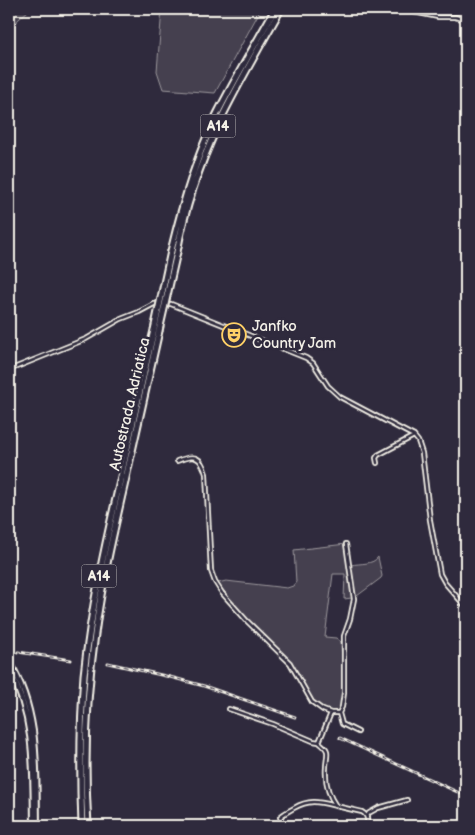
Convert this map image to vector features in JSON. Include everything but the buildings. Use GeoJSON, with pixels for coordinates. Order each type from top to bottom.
{"type":"FeatureCollection","features":[{"type":"Feature","properties":{"kind":"highway","name":"Autostrada Adriatica"},"geometry":{"type":"LineString","coordinates":[[174,252],[179,216],[187,188],[206,138],[216,116],[275,9]]}},
{"type":"Feature","properties":{"kind":"highway","name":"Autostrada Adriatica"},"geometry":{"type":"LineString","coordinates":[[82,826],[81,739],[84,675],[95,594],[174,252],[192,191],[213,136],[281,9]]}},
{"type":"Feature","properties":{"kind":"highway","name":"Autostrada Adriatica"},"geometry":{"type":"LineString","coordinates":[[88,826],[87,716],[96,626],[156,330]]}},
{"type":"Feature","properties":{"kind":"main road"},"geometry":{"type":"LineString","coordinates":[[9,661],[24,694],[32,718],[36,745],[36,826]]}},
{"type":"Feature","properties":{"kind":"main road"},"geometry":{"type":"LineString","coordinates":[[9,669],[21,696],[29,726],[36,826]]}},
{"type":"Feature","properties":{"kind":"street"},"geometry":{"type":"LineString","coordinates":[[399,9],[438,17],[455,17],[466,20]]}},
{"type":"Feature","properties":{"kind":"street"},"geometry":{"type":"LineString","coordinates":[[9,370],[78,343],[121,319],[154,304],[162,303],[171,304],[303,357],[310,361],[328,386],[340,397],[414,436],[418,441],[422,453],[430,520],[440,574],[445,583],[466,607]]}},
{"type":"Feature","properties":{"kind":"street"},"geometry":{"type":"LineString","coordinates":[[377,463],[376,458],[378,455],[414,436]]}},
{"type":"Feature","properties":{"kind":"street"},"geometry":{"type":"LineString","coordinates":[[177,461],[185,458],[194,458],[200,460],[203,464],[206,474],[211,571],[222,593],[246,621],[290,663],[315,706],[331,713],[339,713]]}},
{"type":"Feature","properties":{"kind":"street"},"geometry":{"type":"LineString","coordinates":[[346,544],[354,599],[344,636],[344,693],[339,713],[342,724],[358,732]]}},
{"type":"Feature","properties":{"kind":"street"},"geometry":{"type":"LineString","coordinates":[[229,709],[319,742],[326,748],[328,752],[326,782],[336,806]]}},
{"type":"Feature","properties":{"kind":"street"},"geometry":{"type":"LineString","coordinates":[[319,742],[331,713]]}},
{"type":"Feature","properties":{"kind":"street"},"geometry":{"type":"LineString","coordinates":[[283,826],[280,817],[283,814],[301,804],[309,802],[320,802],[366,815],[378,808],[407,800]]}},
{"type":"Feature","properties":{"kind":"street"},"geometry":{"type":"LineString","coordinates":[[366,815],[368,826]]}},
{"type":"Feature","properties":{"kind":"shaded area"},"geometry":{"type":"Polygon","coordinates":[[[9,9],[30,9],[9,28],[9,9]]]}},
{"type":"Feature","properties":{"kind":"shaded area"},"geometry":{"type":"Polygon","coordinates":[[[162,9],[261,9],[215,93],[163,89],[157,71],[162,9]]]}},
{"type":"Feature","properties":{"kind":"shaded area"},"geometry":{"type":"Polygon","coordinates":[[[346,544],[352,598],[344,599],[345,574],[333,574],[325,637],[336,638],[341,642],[343,685],[340,709],[335,713],[331,713],[315,705],[290,663],[247,621],[218,583],[226,581],[287,588],[293,586],[296,582],[294,550],[346,544]]]}},
{"type":"Feature","properties":{"kind":"shaded area"},"geometry":{"type":"Polygon","coordinates":[[[378,557],[381,578],[357,596],[351,565],[370,563],[378,557]]]}},
{"type":"Feature","properties":{"kind":"railway"},"geometry":{"type":"LineString","coordinates":[[18,652],[71,660]]}},
{"type":"Feature","properties":{"kind":"railway"},"geometry":{"type":"LineString","coordinates":[[108,663],[204,686],[295,717]]}},
{"type":"Feature","properties":{"kind":"railway"},"geometry":{"type":"LineString","coordinates":[[340,738],[466,796]]}},
{"type":"Feature","properties":{"kind":"place","name":"Janfko Country Jam"},"geometry":{"type":"Point","coordinates":[234,335]}}]}
